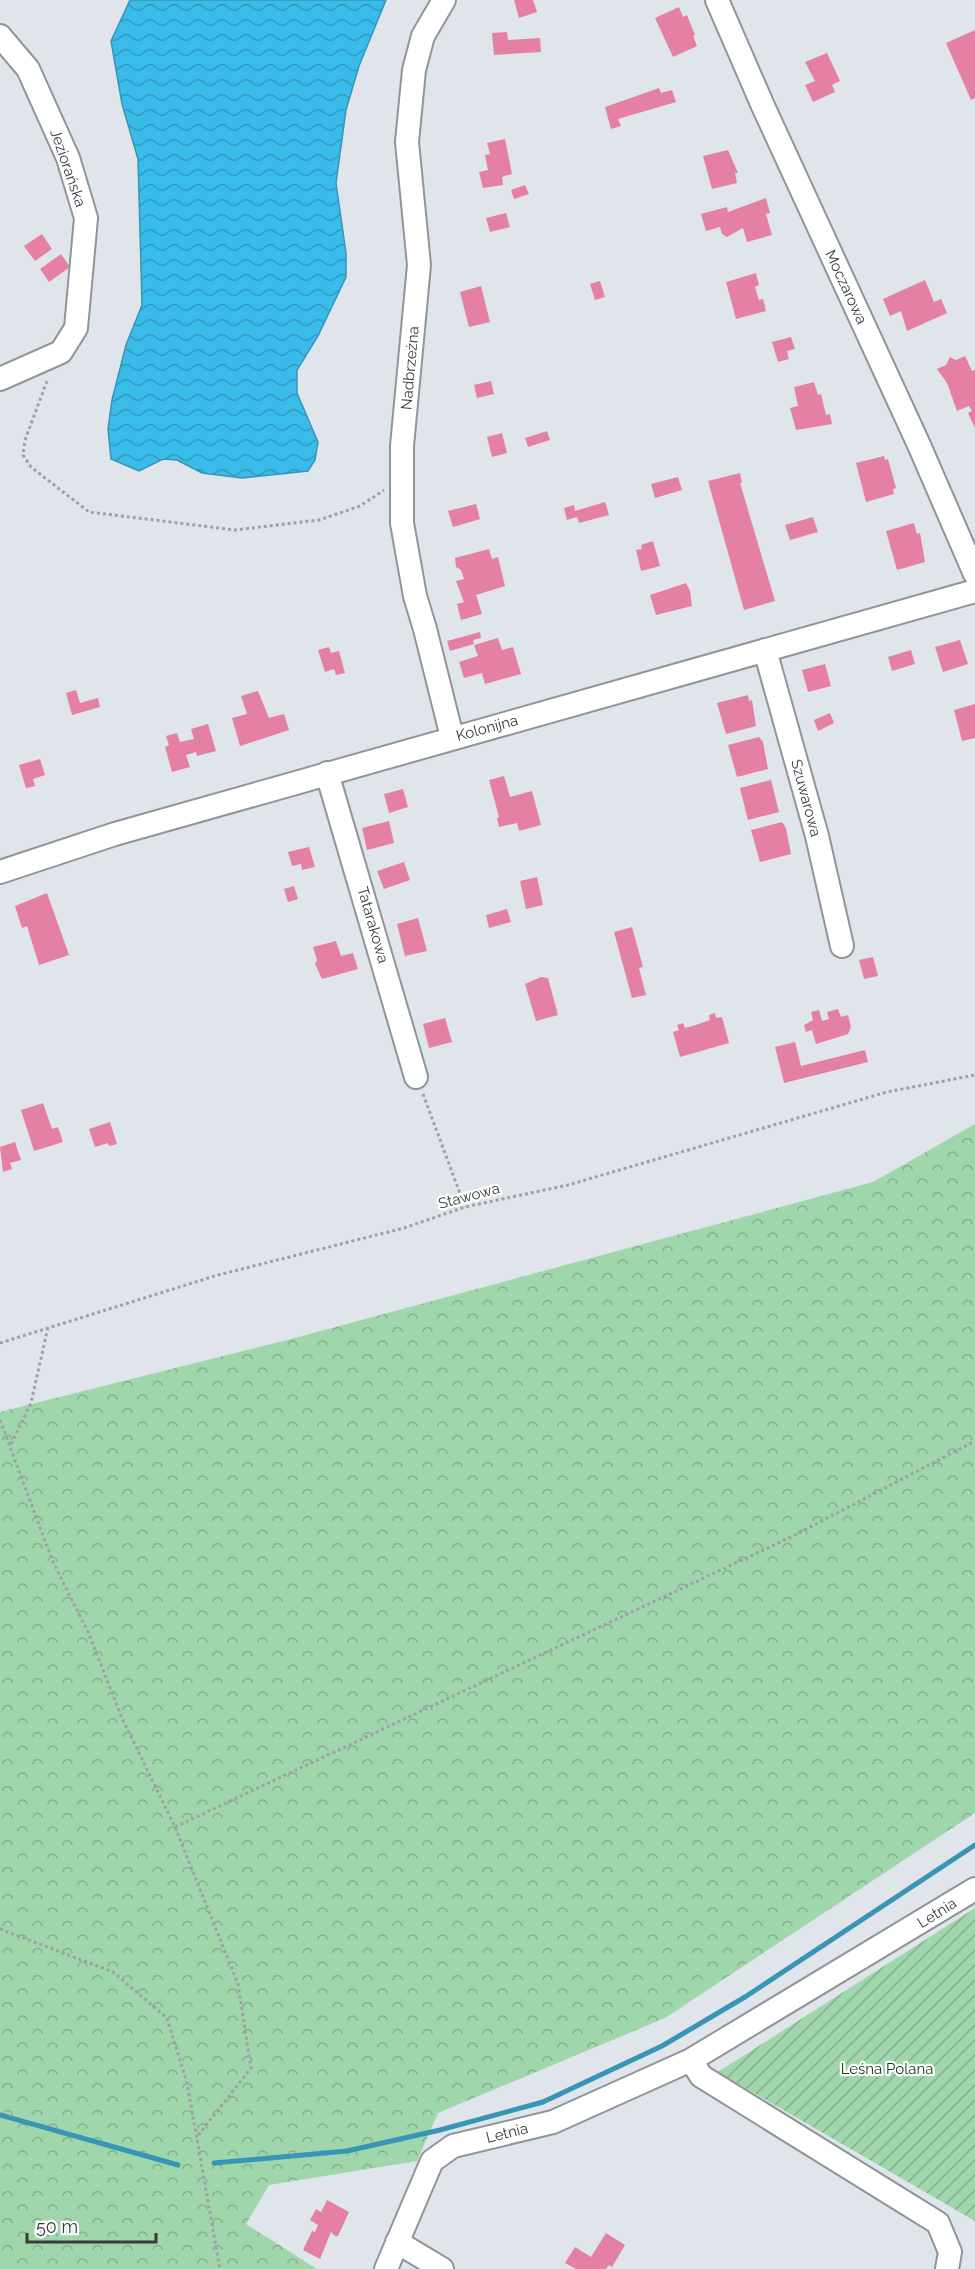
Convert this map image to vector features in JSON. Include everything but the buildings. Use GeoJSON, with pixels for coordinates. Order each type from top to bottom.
{"type":"FeatureCollection","features":[{"type":"Feature","properties":{"kind":"street","name":"Nadbrzeżna"},"geometry":{"type":"LineString","coordinates":[[444,0],[423,36],[414,70],[407,142],[419,265],[402,446],[402,523],[415,596],[452,737]]}},
{"type":"Feature","properties":{"kind":"street","name":"Moczarowa"},"geometry":{"type":"LineString","coordinates":[[717,0],[768,117],[920,445],[975,574]]}},
{"type":"Feature","properties":{"kind":"street","name":"Jeziorańska"},"geometry":{"type":"LineString","coordinates":[[0,36],[28,69],[68,158],[86,218],[76,328],[61,352]]}},
{"type":"Feature","properties":{"kind":"street"},"geometry":{"type":"LineString","coordinates":[[0,379],[61,352]]}},
{"type":"Feature","properties":{"kind":"street","name":"Kolonijna"},"geometry":{"type":"LineString","coordinates":[[0,872],[115,834],[975,591]]}},
{"type":"Feature","properties":{"kind":"street","name":"Szuwarowa"},"geometry":{"type":"LineString","coordinates":[[765,650],[817,836],[843,946]]}},
{"type":"Feature","properties":{"kind":"street","name":"Tatarakowa"},"geometry":{"type":"LineString","coordinates":[[327,773],[416,1077]]}},
{"type":"Feature","properties":{"kind":"street","name":"Letnia"},"geometry":{"type":"LineString","coordinates":[[386,2269],[432,2161],[453,2146],[553,2122],[691,2060],[975,1889]]}},
{"type":"Feature","properties":{"kind":"street"},"geometry":{"type":"LineString","coordinates":[[691,2060],[701,2076],[939,2223],[950,2252],[946,2269]]}},
{"type":"Feature","properties":{"kind":"street"},"geometry":{"type":"LineString","coordinates":[[397,2242],[442,2269]]}},
{"type":"Feature","properties":{"kind":"path"},"geometry":{"type":"LineString","coordinates":[[61,352],[46,383],[25,440],[23,455],[31,467],[89,512],[235,530],[319,520],[360,506],[402,478]]}},
{"type":"Feature","properties":{"kind":"path"},"geometry":{"type":"LineString","coordinates":[[974,1075],[975,1080]]}},
{"type":"Feature","properties":{"kind":"path","name":"Stawowa"},"geometry":{"type":"LineString","coordinates":[[0,1343],[218,1275],[404,1228],[465,1207],[568,1185],[887,1092],[974,1075]]}},
{"type":"Feature","properties":{"kind":"path"},"geometry":{"type":"LineString","coordinates":[[416,1077],[465,1207]]}},
{"type":"Feature","properties":{"kind":"path"},"geometry":{"type":"LineString","coordinates":[[10,1445],[31,1403],[48,1327]]}},
{"type":"Feature","properties":{"kind":"path"},"geometry":{"type":"LineString","coordinates":[[0,1420],[53,1562],[88,1632],[122,1718],[176,1827],[238,1984],[251,2068],[196,2138]]}},
{"type":"Feature","properties":{"kind":"path"},"geometry":{"type":"LineString","coordinates":[[176,1827],[793,1536],[975,1441]]}},
{"type":"Feature","properties":{"kind":"path"},"geometry":{"type":"LineString","coordinates":[[0,1929],[113,1972],[167,2018],[187,2083],[220,2269]]}},
{"type":"Feature","properties":{"kind":"green space"},"geometry":{"type":"Polygon","coordinates":[[[975,1124],[975,1813],[665,2018],[438,2113],[417,2161],[269,2185],[246,2224],[317,2269],[0,2269],[0,1412],[291,1339],[873,1182],[975,1124]]]}},
{"type":"Feature","properties":{"kind":"green space","name":"Leśna Polana"},"geometry":{"type":"Polygon","coordinates":[[[975,1908],[975,2221],[718,2072],[975,1908]]]}},
{"type":"Feature","properties":{"kind":"water"},"geometry":{"type":"Polygon","coordinates":[[[130,0],[386,0],[359,66],[346,110],[336,183],[346,253],[346,277],[318,336],[297,370],[297,393],[318,442],[315,460],[308,471],[242,478],[202,473],[177,460],[163,459],[139,471],[111,459],[108,429],[112,400],[126,345],[142,305],[138,159],[122,104],[111,41],[130,0]]]}},
{"type":"Feature","properties":{"kind":"waterway"},"geometry":{"type":"LineString","coordinates":[[214,2163],[347,2151],[440,2130],[543,2102],[662,2046],[745,1997],[975,1845]]}},
{"type":"Feature","properties":{"kind":"waterway"},"geometry":{"type":"LineString","coordinates":[[0,2115],[178,2165]]}}]}
